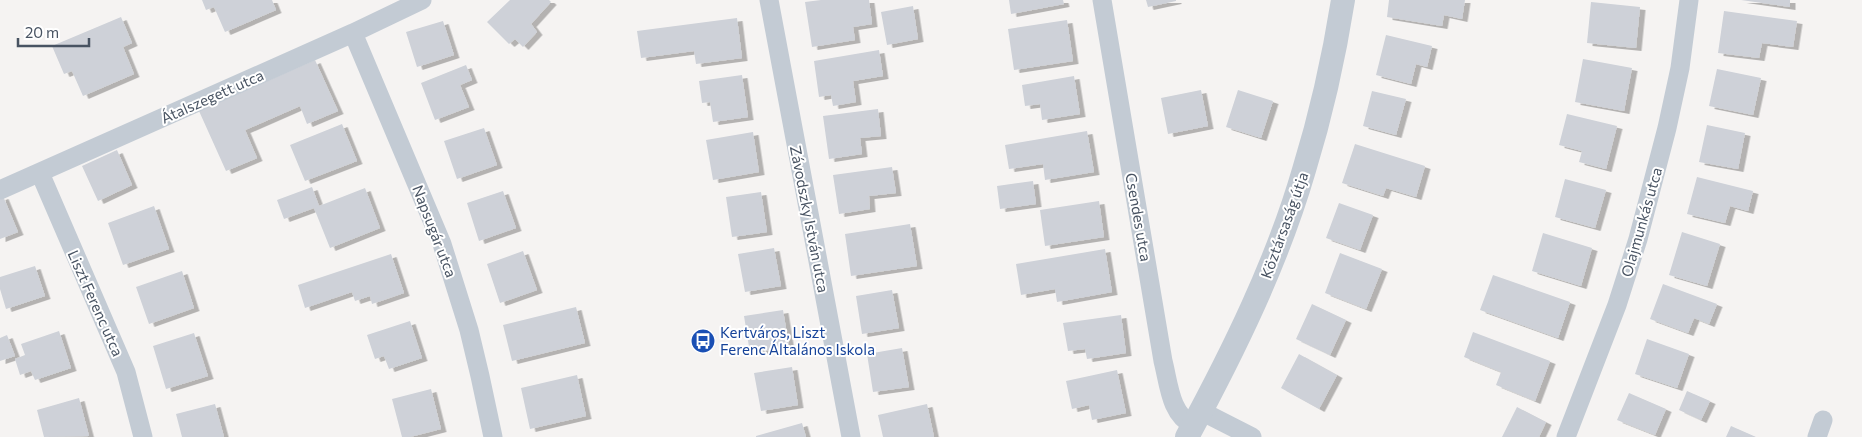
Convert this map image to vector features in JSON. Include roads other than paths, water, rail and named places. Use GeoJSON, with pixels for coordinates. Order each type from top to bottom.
{"type":"FeatureCollection","features":[{"type":"Feature","properties":{"kind":"street","name":"Átalszegett utca"},"geometry":{"type":"LineString","coordinates":[[0,190],[422,0]]}},
{"type":"Feature","properties":{"kind":"street","name":"Závodszky István utca"},"geometry":{"type":"LineString","coordinates":[[769,0],[851,437]]}},
{"type":"Feature","properties":{"kind":"street","name":"Csendes utca"},"geometry":{"type":"LineString","coordinates":[[1102,0],[1164,362],[1177,411],[1184,421],[1252,437]]}},
{"type":"Feature","properties":{"kind":"street","name":"Köztársaság útja"},"geometry":{"type":"LineString","coordinates":[[1194,424],[1251,309],[1283,233],[1301,179],[1325,86],[1343,0]]}},
{"type":"Feature","properties":{"kind":"street","name":"Olajmunkás utca"},"geometry":{"type":"LineString","coordinates":[[1566,437],[1607,331],[1638,239],[1667,128],[1680,68],[1689,0]]}},
{"type":"Feature","properties":{"kind":"street","name":"Napsugár utca"},"geometry":{"type":"LineString","coordinates":[[352,33],[442,244],[469,330],[493,437]]}},
{"type":"Feature","properties":{"kind":"street","name":"Liszt Ferenc utca"},"geometry":{"type":"LineString","coordinates":[[40,173],[126,372],[143,437]]}},
{"type":"Feature","properties":{"kind":"place","name":"Kertváros, Liszt Ferenc Általános Iskola"},"geometry":{"type":"Point","coordinates":[703,341]}}]}
